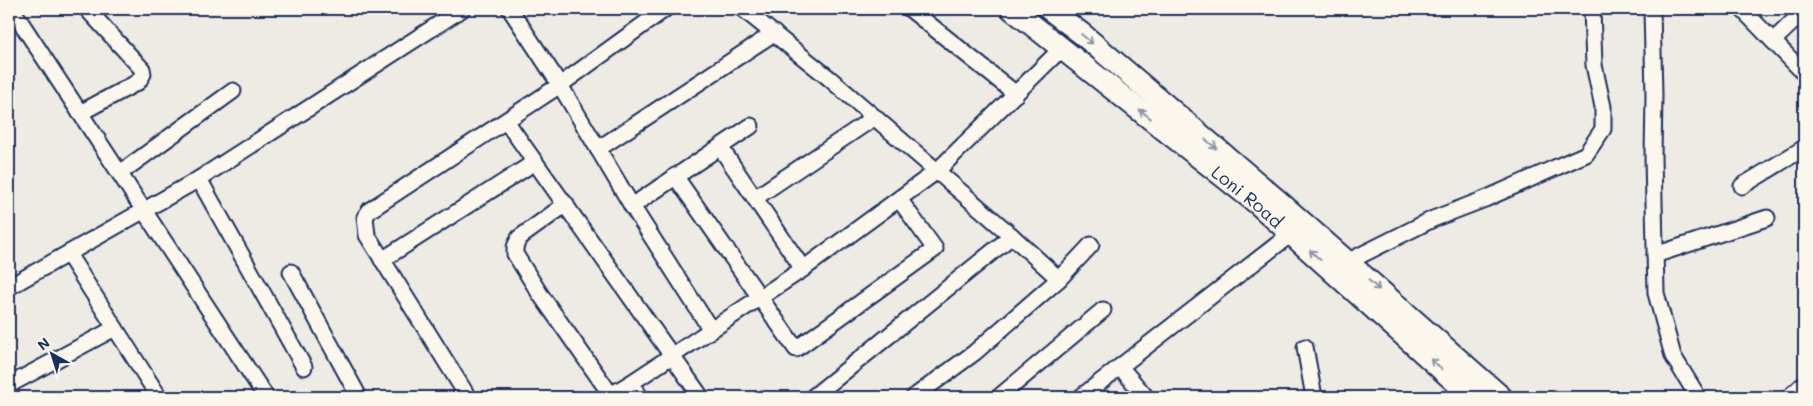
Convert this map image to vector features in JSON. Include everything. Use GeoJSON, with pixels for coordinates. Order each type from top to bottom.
{"type":"FeatureCollection","features":[{"type":"Feature","properties":{"kind":"highway","name":"Loni Road"},"geometry":{"type":"LineString","coordinates":[[1012,9],[1258,204],[1472,397]]}},
{"type":"Feature","properties":{"kind":"highway","name":"Loni Road"},"geometry":{"type":"LineString","coordinates":[[1049,9],[1082,34],[1240,168],[1501,397]]}},
{"type":"Feature","properties":{"kind":"main road"},"geometry":{"type":"LineString","coordinates":[[1792,397],[1804,386]]}},
{"type":"Feature","properties":{"kind":"street"},"geometry":{"type":"LineString","coordinates":[[12,9],[266,397]]}},
{"type":"Feature","properties":{"kind":"street"},"geometry":{"type":"LineString","coordinates":[[80,114],[138,82],[143,74],[142,69],[87,9]]}},
{"type":"Feature","properties":{"kind":"street"},"geometry":{"type":"LineString","coordinates":[[9,287],[199,179],[462,9]]}},
{"type":"Feature","properties":{"kind":"street"},"geometry":{"type":"LineString","coordinates":[[510,9],[560,86],[632,206],[711,330]]}},
{"type":"Feature","properties":{"kind":"street"},"geometry":{"type":"LineString","coordinates":[[468,397],[367,235],[365,218],[370,210],[560,86],[665,9]]}},
{"type":"Feature","properties":{"kind":"street"},"geometry":{"type":"LineString","coordinates":[[743,9],[774,32],[875,117],[1059,279]]}},
{"type":"Feature","properties":{"kind":"street"},"geometry":{"type":"LineString","coordinates":[[910,9],[1016,94]]}},
{"type":"Feature","properties":{"kind":"street"},"geometry":{"type":"LineString","coordinates":[[1347,262],[1434,220],[1586,154],[1603,129],[1603,107],[1594,65],[1592,9]]}},
{"type":"Feature","properties":{"kind":"street"},"geometry":{"type":"LineString","coordinates":[[1652,9],[1656,293],[1674,356],[1698,397]]}},
{"type":"Feature","properties":{"kind":"street"},"geometry":{"type":"LineString","coordinates":[[1742,9],[1774,40],[1804,74]]}},
{"type":"Feature","properties":{"kind":"street"},"geometry":{"type":"LineString","coordinates":[[1774,40],[1804,11]]}},
{"type":"Feature","properties":{"kind":"street"},"geometry":{"type":"LineString","coordinates":[[598,149],[774,32]]}},
{"type":"Feature","properties":{"kind":"street"},"geometry":{"type":"LineString","coordinates":[[566,204],[519,238],[515,247],[515,254],[609,396],[803,269],[937,171],[1062,48]]}},
{"type":"Feature","properties":{"kind":"street"},"geometry":{"type":"LineString","coordinates":[[120,173],[233,91]]}},
{"type":"Feature","properties":{"kind":"street"},"geometry":{"type":"LineString","coordinates":[[756,198],[875,117]]}},
{"type":"Feature","properties":{"kind":"street"},"geometry":{"type":"LineString","coordinates":[[506,121],[701,397]]}},
{"type":"Feature","properties":{"kind":"street"},"geometry":{"type":"LineString","coordinates":[[632,206],[751,126]]}},
{"type":"Feature","properties":{"kind":"street"},"geometry":{"type":"LineString","coordinates":[[720,147],[803,269]]}},
{"type":"Feature","properties":{"kind":"street"},"geometry":{"type":"LineString","coordinates":[[1742,186],[1804,148]]}},
{"type":"Feature","properties":{"kind":"street"},"geometry":{"type":"LineString","coordinates":[[382,260],[535,162]]}},
{"type":"Feature","properties":{"kind":"street"},"geometry":{"type":"LineString","coordinates":[[675,176],[796,349],[935,249],[900,199]]}},
{"type":"Feature","properties":{"kind":"street"},"geometry":{"type":"LineString","coordinates":[[199,179],[304,367]]}},
{"type":"Feature","properties":{"kind":"street"},"geometry":{"type":"LineString","coordinates":[[1655,255],[1768,218]]}},
{"type":"Feature","properties":{"kind":"street"},"geometry":{"type":"LineString","coordinates":[[1081,397],[1292,234]]}},
{"type":"Feature","properties":{"kind":"street"},"geometry":{"type":"LineString","coordinates":[[813,397],[1012,236]]}},
{"type":"Feature","properties":{"kind":"street"},"geometry":{"type":"LineString","coordinates":[[914,397],[974,353],[1059,279],[1091,245]]}},
{"type":"Feature","properties":{"kind":"street"},"geometry":{"type":"LineString","coordinates":[[68,254],[159,397]]}},
{"type":"Feature","properties":{"kind":"street"},"geometry":{"type":"LineString","coordinates":[[291,272],[359,397]]}},
{"type":"Feature","properties":{"kind":"street"},"geometry":{"type":"LineString","coordinates":[[999,397],[1103,310]]}},
{"type":"Feature","properties":{"kind":"street"},"geometry":{"type":"LineString","coordinates":[[9,385],[115,328]]}},
{"type":"Feature","properties":{"kind":"street"},"geometry":{"type":"LineString","coordinates":[[1305,347],[1314,397]]}},
{"type":"Feature","properties":{"kind":"street"},"geometry":{"type":"LineString","coordinates":[[1120,366],[1146,397]]}},
{"type":"Feature","properties":{"kind":"street"},"geometry":{"type":"LineString","coordinates":[[631,383],[640,397]]}}]}
